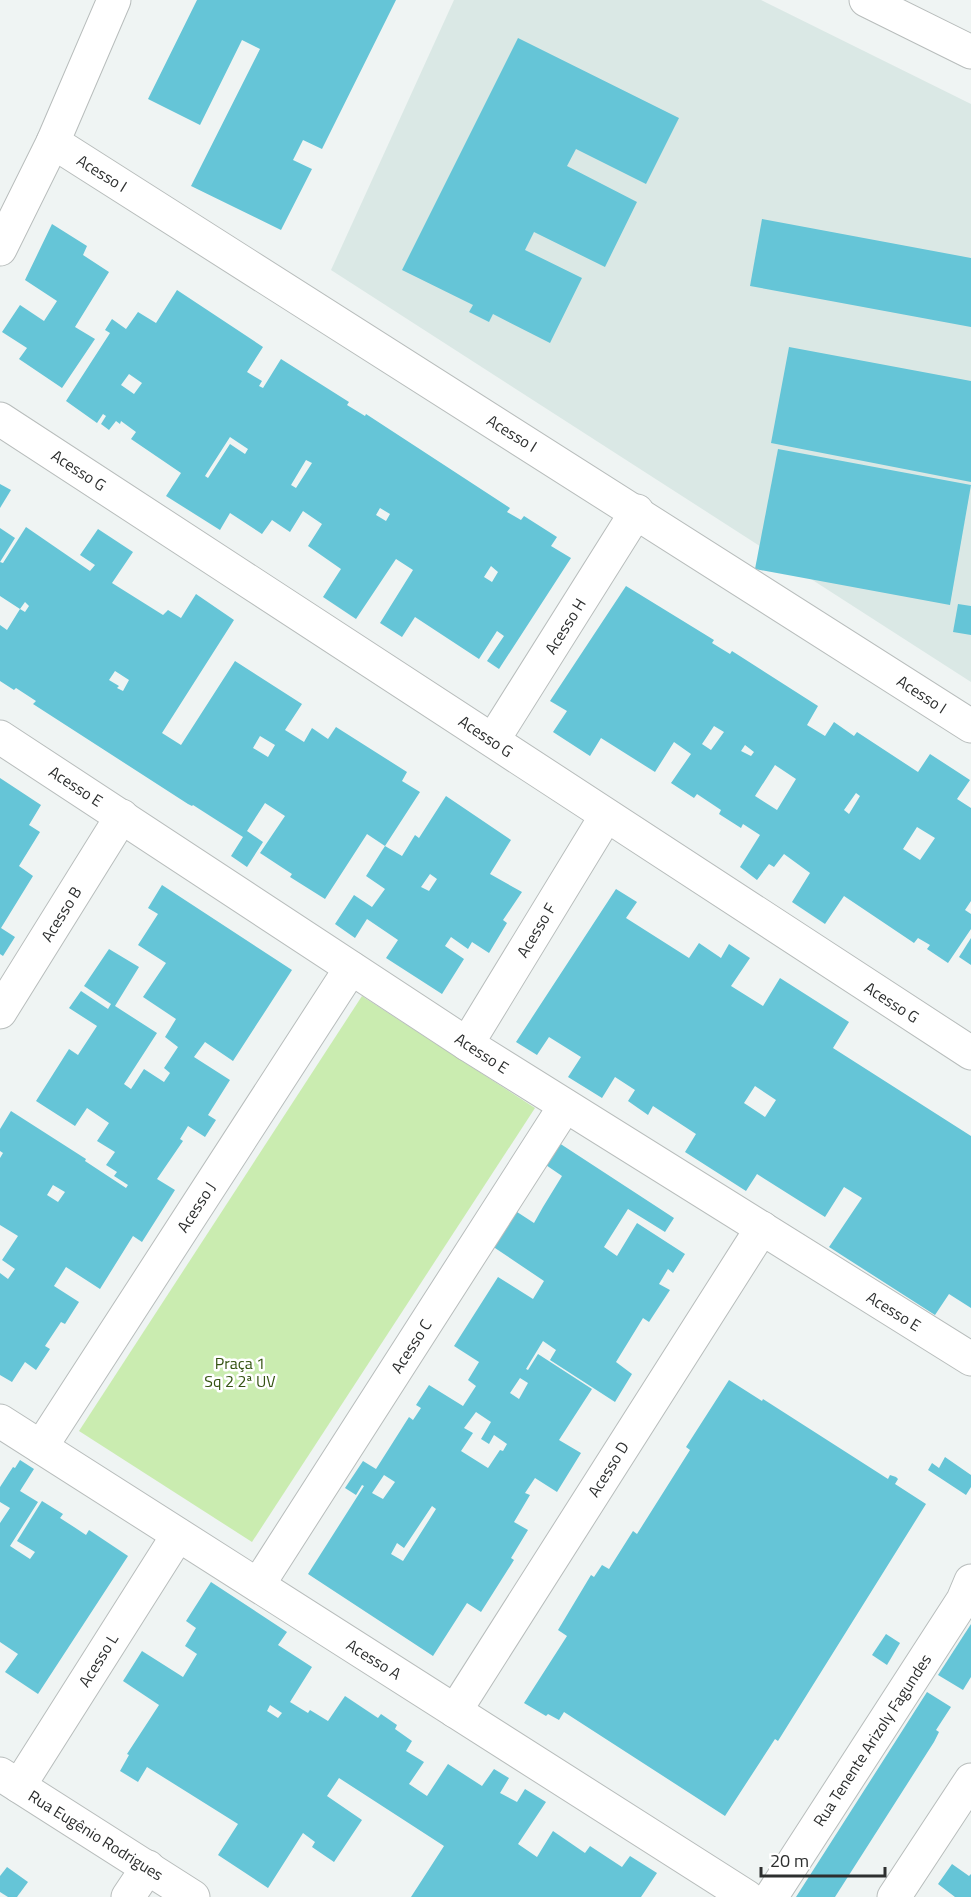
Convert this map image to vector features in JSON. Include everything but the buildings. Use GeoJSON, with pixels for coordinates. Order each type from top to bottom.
{"type":"FeatureCollection","features":[{"type":"Feature","properties":{"kind":"street"},"geometry":{"type":"LineString","coordinates":[[0,249],[53,142],[114,0]]}},
{"type":"Feature","properties":{"kind":"street"},"geometry":{"type":"LineString","coordinates":[[866,0],[971,52]]}},
{"type":"Feature","properties":{"kind":"street","name":"Acesso I"},"geometry":{"type":"LineString","coordinates":[[53,142],[637,511],[971,726]]}},
{"type":"Feature","properties":{"kind":"street","name":"Acesso G"},"geometry":{"type":"LineString","coordinates":[[0,419],[971,1053]]}},
{"type":"Feature","properties":{"kind":"street","name":"Acesso H"},"geometry":{"type":"LineString","coordinates":[[493,740],[637,511]]}},
{"type":"Feature","properties":{"kind":"street","name":"Acesso E"},"geometry":{"type":"LineString","coordinates":[[0,737],[467,1044],[971,1359]]}},
{"type":"Feature","properties":{"kind":"street","name":"Acesso B"},"geometry":{"type":"LineString","coordinates":[[0,1012],[122,816]]}},
{"type":"Feature","properties":{"kind":"street","name":"Acesso F"},"geometry":{"type":"LineString","coordinates":[[467,1044],[606,816]]}},
{"type":"Feature","properties":{"kind":"street","name":"Acesso J"},"geometry":{"type":"LineString","coordinates":[[41,1447],[351,968]]}},
{"type":"Feature","properties":{"kind":"street","name":"Acesso C"},"geometry":{"type":"LineString","coordinates":[[258,1586],[565,1106]]}},
{"type":"Feature","properties":{"kind":"street","name":"Acesso D"},"geometry":{"type":"LineString","coordinates":[[455,1711],[762,1228]]}},
{"type":"Feature","properties":{"kind":"street","name":"Acesso A"},"geometry":{"type":"LineString","coordinates":[[0,1421],[747,1897]]}},
{"type":"Feature","properties":{"kind":"street","name":"Acesso L"},"geometry":{"type":"LineString","coordinates":[[9,1780],[178,1534]]}},
{"type":"Feature","properties":{"kind":"street","name":"Rua Tenente Arizoly Fagundes"},"geometry":{"type":"LineString","coordinates":[[771,1897],[963,1600],[971,1581]]}},
{"type":"Feature","properties":{"kind":"street","name":"Rua Eugênio Rodrigues"},"geometry":{"type":"LineString","coordinates":[[9,1780],[193,1897]]}},
{"type":"Feature","properties":{"kind":"street"},"geometry":{"type":"LineString","coordinates":[[894,1897],[971,1780]]}},
{"type":"Feature","properties":{"kind":"street"},"geometry":{"type":"LineString","coordinates":[[128,1897],[148,1867]]}},
{"type":"Feature","properties":{"kind":"shaded area"},"geometry":{"type":"Polygon","coordinates":[[[454,0],[761,0],[971,104],[971,682],[331,270],[454,0]]]}},
{"type":"Feature","properties":{"kind":"green space","name":"Praça 1 Sq 2 2ª UV"},"geometry":{"type":"Polygon","coordinates":[[[362,996],[535,1108],[252,1542],[79,1431],[362,996]]]}}]}
